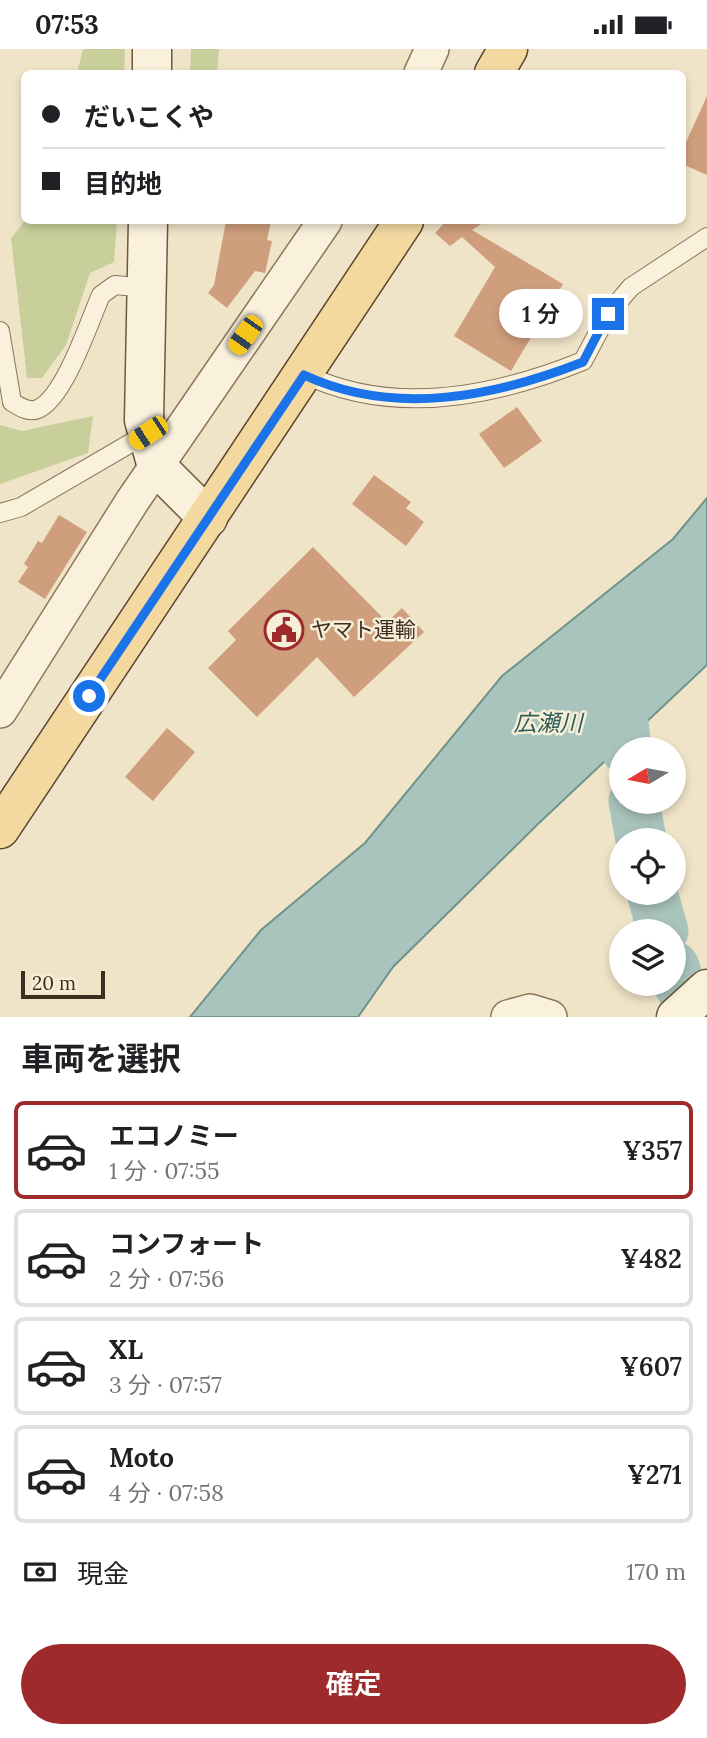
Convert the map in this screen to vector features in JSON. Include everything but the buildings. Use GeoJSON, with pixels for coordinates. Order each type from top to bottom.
{"type":"FeatureCollection","features":[{"type":"Feature","properties":{"kind":"main road"},"geometry":{"type":"LineString","coordinates":[[496,70],[508,49]]}},
{"type":"Feature","properties":{"kind":"main road"},"geometry":{"type":"LineString","coordinates":[[0,829],[304,375],[401,224]]}},
{"type":"Feature","properties":{"kind":"street"},"geometry":{"type":"LineString","coordinates":[[152,49],[152,70]]}},
{"type":"Feature","properties":{"kind":"street"},"geometry":{"type":"LineString","coordinates":[[422,70],[432,49]]}},
{"type":"Feature","properties":{"kind":"street"},"geometry":{"type":"LineString","coordinates":[[148,224],[144,420],[152,450],[208,518]]}},
{"type":"Feature","properties":{"kind":"street"},"geometry":{"type":"LineString","coordinates":[[0,711],[133,500],[152,450],[323,224]]}},
{"type":"Feature","properties":{"kind":"street"},"geometry":{"type":"LineString","coordinates":[[676,1017],[707,989]]}},
{"type":"Feature","properties":{"kind":"street"},"geometry":{"type":"LineString","coordinates":[[508,1017],[530,1011],[550,1017]]}},
{"type":"Feature","properties":{"kind":"lane"},"geometry":{"type":"LineString","coordinates":[[304,375],[329,387],[414,400],[469,397],[559,371],[583,362],[608,314],[631,287],[707,237]]}},
{"type":"Feature","properties":{"kind":"lane"},"geometry":{"type":"LineString","coordinates":[[0,331],[12,402],[26,410],[37,409],[58,391],[101,295],[115,285],[146,288]]}},
{"type":"Feature","properties":{"kind":"lane"},"geometry":{"type":"LineString","coordinates":[[0,513],[21,507],[152,450]]}},
{"type":"Feature","properties":{"kind":"green space"},"geometry":{"type":"Polygon","coordinates":[[[83,49],[125,49],[124,70],[78,70],[83,49]]]}},
{"type":"Feature","properties":{"kind":"green space"},"geometry":{"type":"Polygon","coordinates":[[[191,49],[219,49],[217,70],[190,70],[191,49]]]}},
{"type":"Feature","properties":{"kind":"green space"},"geometry":{"type":"Polygon","coordinates":[[[23,224],[117,224],[114,262],[90,273],[66,345],[42,378],[27,378],[11,238],[23,224]]]}},
{"type":"Feature","properties":{"kind":"green space"},"geometry":{"type":"Polygon","coordinates":[[[93,416],[88,453],[0,484],[0,425],[22,431],[93,416]]]}},
{"type":"Feature","properties":{"kind":"water","name":"広瀬川"},"geometry":{"type":"Polygon","coordinates":[[[707,498],[707,665],[630,737],[609,737],[609,757],[393,967],[358,1017],[190,1017],[261,930],[365,843],[502,676],[673,539],[707,498]]]}},
{"type":"Feature","properties":{"kind":"waterway"},"geometry":{"type":"LineString","coordinates":[[617,673],[625,737]]}},
{"type":"Feature","properties":{"kind":"waterway"},"geometry":{"type":"LineString","coordinates":[[636,814],[639,828]]}},
{"type":"Feature","properties":{"kind":"waterway"},"geometry":{"type":"LineString","coordinates":[[655,905],[660,919]]}},
{"type":"Feature","properties":{"kind":"waterway"},"geometry":{"type":"LineString","coordinates":[[686,996],[698,1017]]}},
{"type":"Feature","properties":{"kind":"place","name":"ヤマト運輸"},"geometry":{"type":"Point","coordinates":[284,630]}},
{"type":"Feature","properties":{"kind":"route"},"geometry":{"type":"LineString","coordinates":[[89,696],[304,375],[329,387],[414,400],[469,397],[583,362],[608,314]]}}]}
